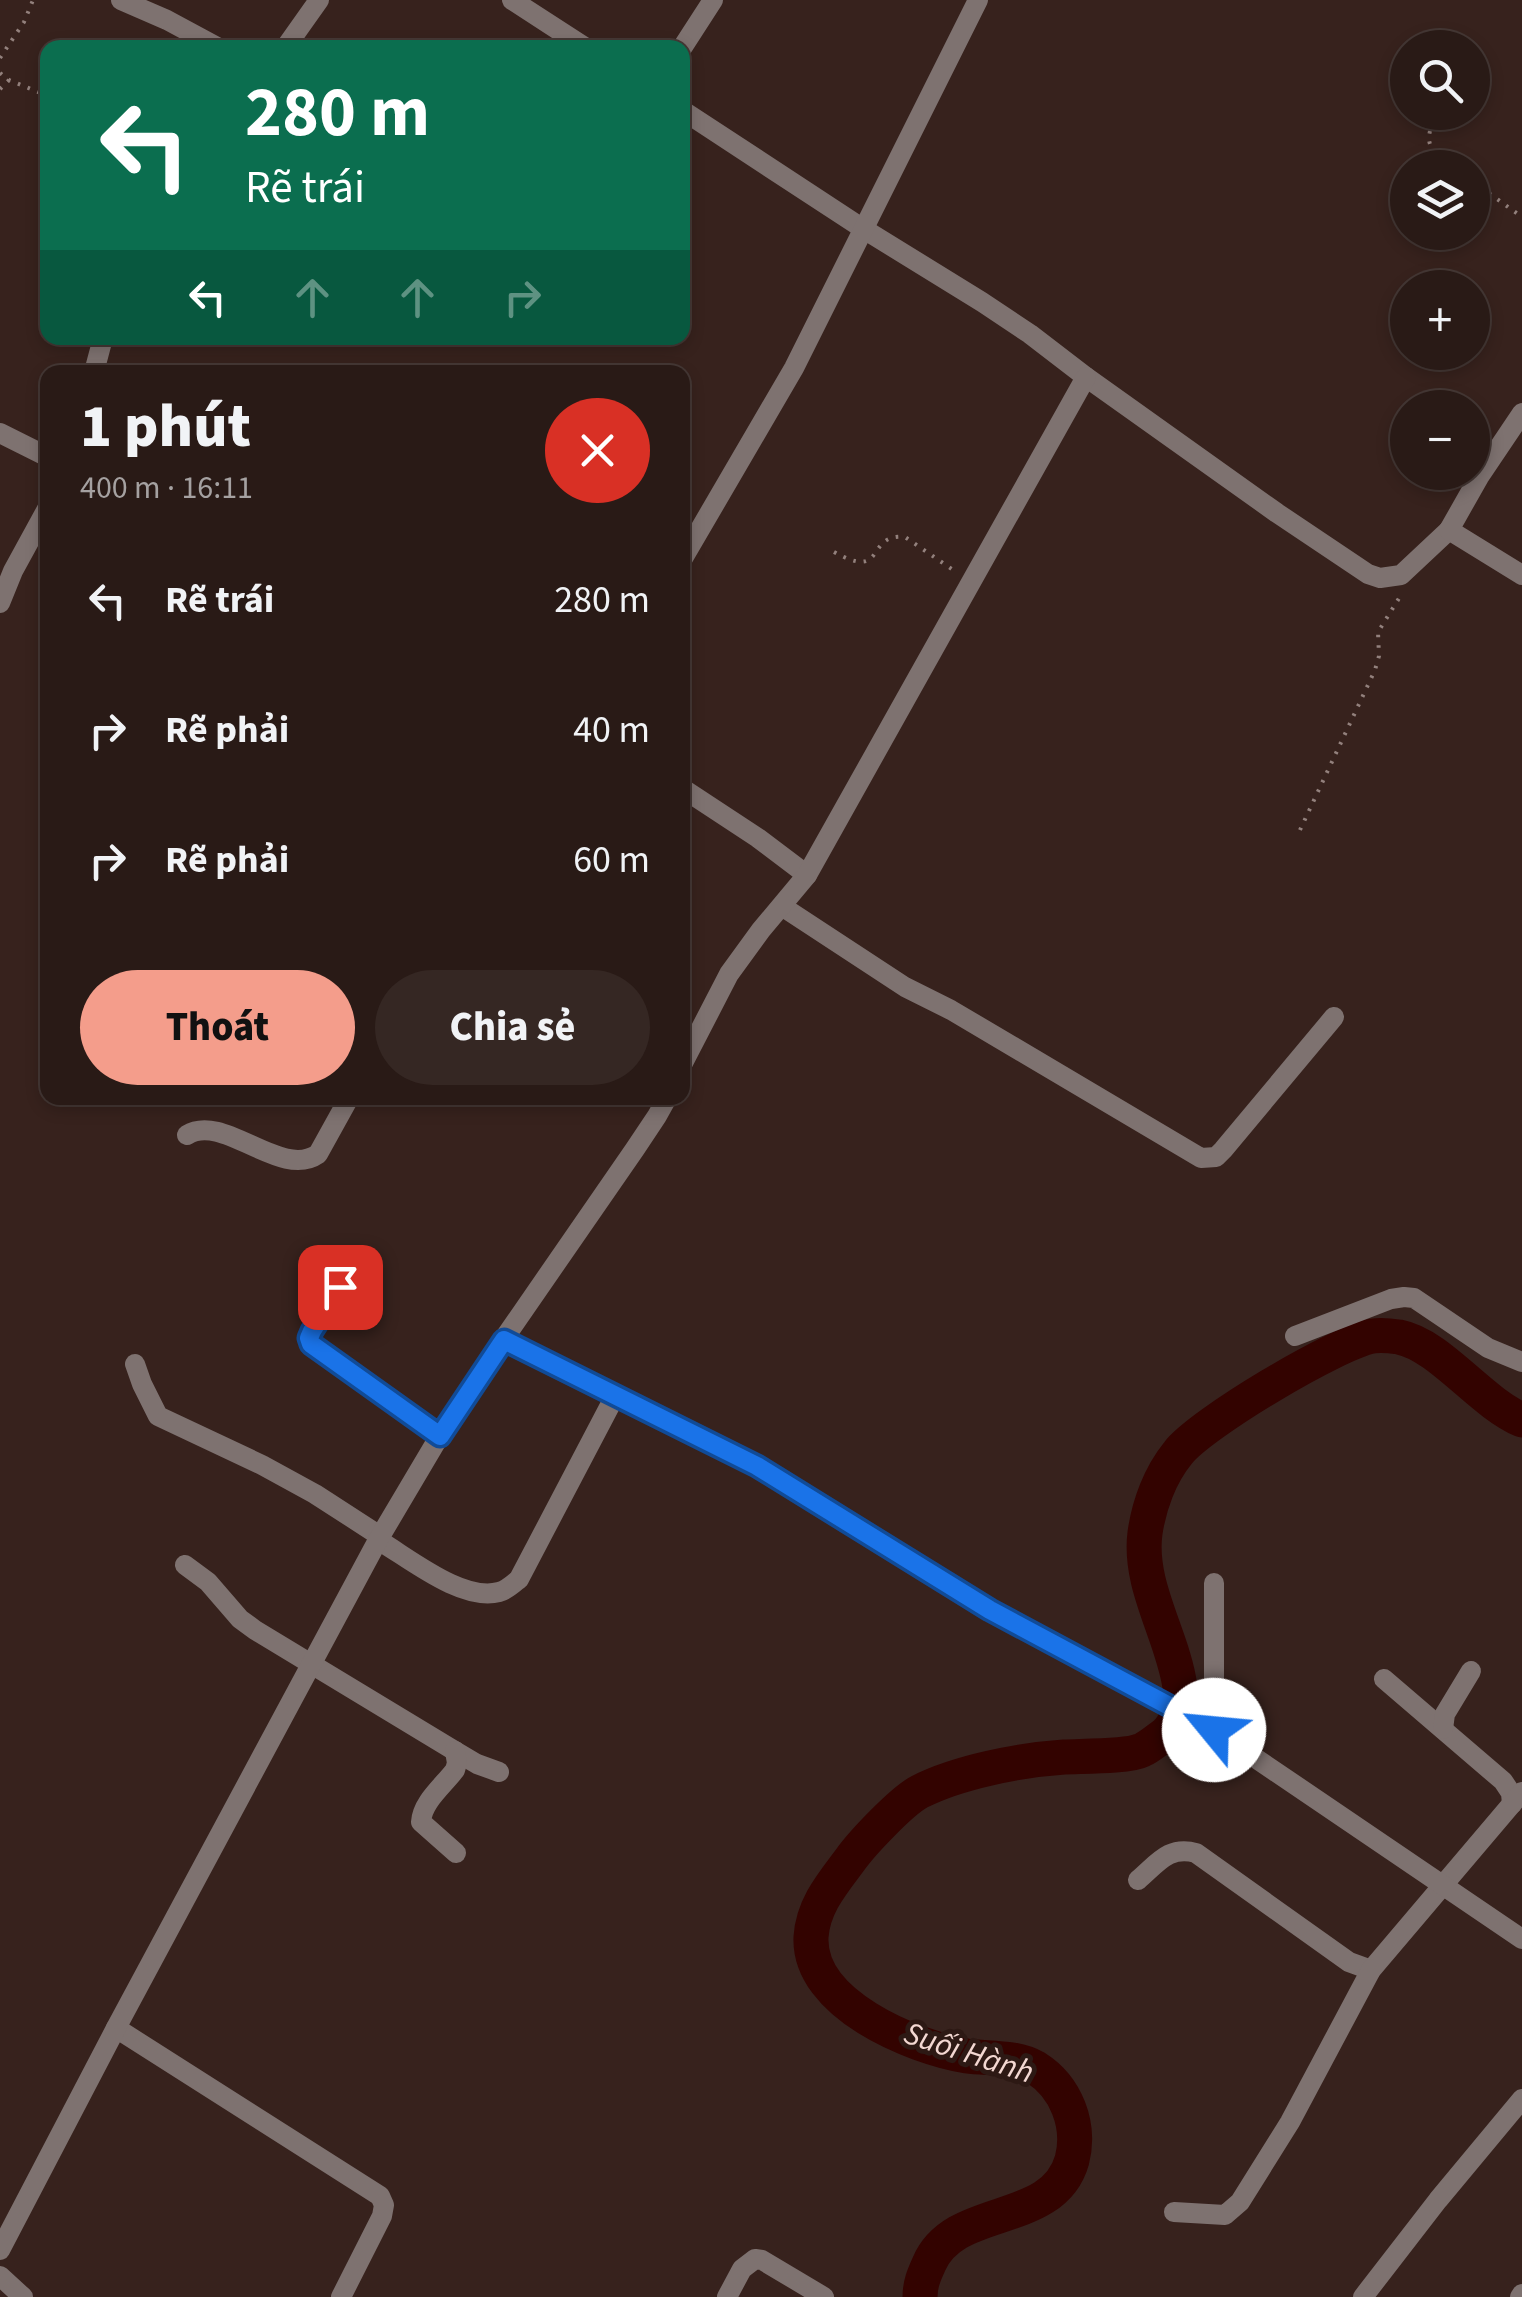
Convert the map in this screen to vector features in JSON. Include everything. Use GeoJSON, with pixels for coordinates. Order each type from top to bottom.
{"type":"FeatureCollection","features":[{"type":"Feature","properties":{"kind":"street"},"geometry":{"type":"LineString","coordinates":[[121,0],[204,40]]}},
{"type":"Feature","properties":{"kind":"street"},"geometry":{"type":"LineString","coordinates":[[292,40],[319,0]]}},
{"type":"Feature","properties":{"kind":"street"},"geometry":{"type":"LineString","coordinates":[[512,0],[574,40]]}},
{"type":"Feature","properties":{"kind":"street"},"geometry":{"type":"LineString","coordinates":[[687,40],[713,0]]}},
{"type":"Feature","properties":{"kind":"street"},"geometry":{"type":"LineString","coordinates":[[690,546],[794,368],[978,0]]}},
{"type":"Feature","properties":{"kind":"street"},"geometry":{"type":"LineString","coordinates":[[690,115],[982,302],[1368,574],[1380,578],[1400,575],[1449,530],[1522,414]]}},
{"type":"Feature","properties":{"kind":"street"},"geometry":{"type":"LineString","coordinates":[[690,1049],[728,974],[807,875],[1086,377]]}},
{"type":"Feature","properties":{"kind":"street"},"geometry":{"type":"LineString","coordinates":[[0,433],[40,453]]}},
{"type":"Feature","properties":{"kind":"street"},"geometry":{"type":"LineString","coordinates":[[0,604],[40,522]]}},
{"type":"Feature","properties":{"kind":"street"},"geometry":{"type":"LineString","coordinates":[[1449,530],[1522,574]]}},
{"type":"Feature","properties":{"kind":"street"},"geometry":{"type":"LineString","coordinates":[[690,793],[807,875]]}},
{"type":"Feature","properties":{"kind":"street"},"geometry":{"type":"LineString","coordinates":[[782,906],[905,988],[950,1010],[1201,1158],[1216,1157],[1223,1150],[1334,1016]]}},
{"type":"Feature","properties":{"kind":"street"},"geometry":{"type":"LineString","coordinates":[[187,1135],[194,1130],[208,1130],[287,1159],[311,1160],[345,1105]]}},
{"type":"Feature","properties":{"kind":"street"},"geometry":{"type":"LineString","coordinates":[[0,2250],[379,1538],[440,1436],[662,1105]]}},
{"type":"Feature","properties":{"kind":"street"},"geometry":{"type":"LineString","coordinates":[[340,1287],[312,1331],[311,1344],[440,1436]]}},
{"type":"Feature","properties":{"kind":"street"},"geometry":{"type":"LineString","coordinates":[[1295,1336],[1392,1299],[1414,1298],[1488,1348],[1522,1362]]}},
{"type":"Feature","properties":{"kind":"street"},"geometry":{"type":"LineString","coordinates":[[504,1340],[757,1466],[990,1610],[1214,1730],[1522,1939]]}},
{"type":"Feature","properties":{"kind":"street"},"geometry":{"type":"LineString","coordinates":[[136,1364],[158,1416],[315,1494],[454,1586],[486,1594],[507,1589],[518,1578],[615,1396]]}},
{"type":"Feature","properties":{"kind":"street"},"geometry":{"type":"LineString","coordinates":[[185,1565],[208,1582],[240,1619],[455,1752],[499,1772]]}},
{"type":"Feature","properties":{"kind":"street"},"geometry":{"type":"LineString","coordinates":[[1214,1583],[1214,1730]]}},
{"type":"Feature","properties":{"kind":"street"},"geometry":{"type":"LineString","coordinates":[[1442,1729],[1446,1714],[1472,1671]]}},
{"type":"Feature","properties":{"kind":"street"},"geometry":{"type":"LineString","coordinates":[[1174,2212],[1224,2215],[1240,2202],[1290,2122],[1371,1970],[1517,1798],[1503,1781],[1384,1679]]}},
{"type":"Feature","properties":{"kind":"street"},"geometry":{"type":"LineString","coordinates":[[455,1752],[455,1770],[426,1806],[421,1822],[456,1853]]}},
{"type":"Feature","properties":{"kind":"street"},"geometry":{"type":"LineString","coordinates":[[1138,1880],[1169,1853],[1196,1853],[1348,1962],[1371,1970]]}},
{"type":"Feature","properties":{"kind":"street"},"geometry":{"type":"LineString","coordinates":[[116,2028],[380,2196],[384,2204],[382,2216],[341,2297]]}},
{"type":"Feature","properties":{"kind":"street"},"geometry":{"type":"LineString","coordinates":[[1363,2297],[1522,2098]]}},
{"type":"Feature","properties":{"kind":"street"},"geometry":{"type":"LineString","coordinates":[[727,2297],[742,2270],[755,2259],[824,2297]]}},
{"type":"Feature","properties":{"kind":"street"},"geometry":{"type":"LineString","coordinates":[[0,2276],[23,2297]]}},
{"type":"Feature","properties":{"kind":"path"},"geometry":{"type":"LineString","coordinates":[[0,58],[24,22],[33,0]]}},
{"type":"Feature","properties":{"kind":"path"},"geometry":{"type":"LineString","coordinates":[[0,73],[40,93]]}},
{"type":"Feature","properties":{"kind":"path"},"geometry":{"type":"LineString","coordinates":[[0,89],[9,80]]}},
{"type":"Feature","properties":{"kind":"path"},"geometry":{"type":"LineString","coordinates":[[1490,194],[1522,217]]}},
{"type":"Feature","properties":{"kind":"path"},"geometry":{"type":"LineString","coordinates":[[834,552],[863,564],[870,561],[883,542],[905,537],[973,582]]}},
{"type":"Feature","properties":{"kind":"path"},"geometry":{"type":"LineString","coordinates":[[1300,830],[1375,670],[1378,632],[1401,594],[1400,575]]}},
{"type":"Feature","properties":{"kind":"waterway","name":"Suối Hành"},"geometry":{"type":"LineString","coordinates":[[920,2297],[925,2272],[942,2245],[981,2222],[1025,2207],[1061,2181],[1072,2160],[1072,2121],[1056,2085],[1036,2068],[1019,2061],[967,2056],[919,2043],[867,2018],[845,2002],[826,1983],[815,1961],[811,1937],[815,1915],[830,1887],[872,1834],[919,1792],[1009,1764],[1135,1752],[1169,1731],[1178,1714],[1180,1687],[1151,1592],[1144,1553],[1145,1533],[1152,1501],[1172,1462],[1213,1423],[1301,1368],[1373,1336],[1399,1337],[1430,1351],[1491,1401],[1522,1420]]}},
{"type":"Feature","properties":{"kind":"route"},"geometry":{"type":"LineString","coordinates":[[340,1287],[312,1331],[311,1344],[440,1436],[504,1340],[757,1466],[990,1610],[1214,1730]]}}]}
